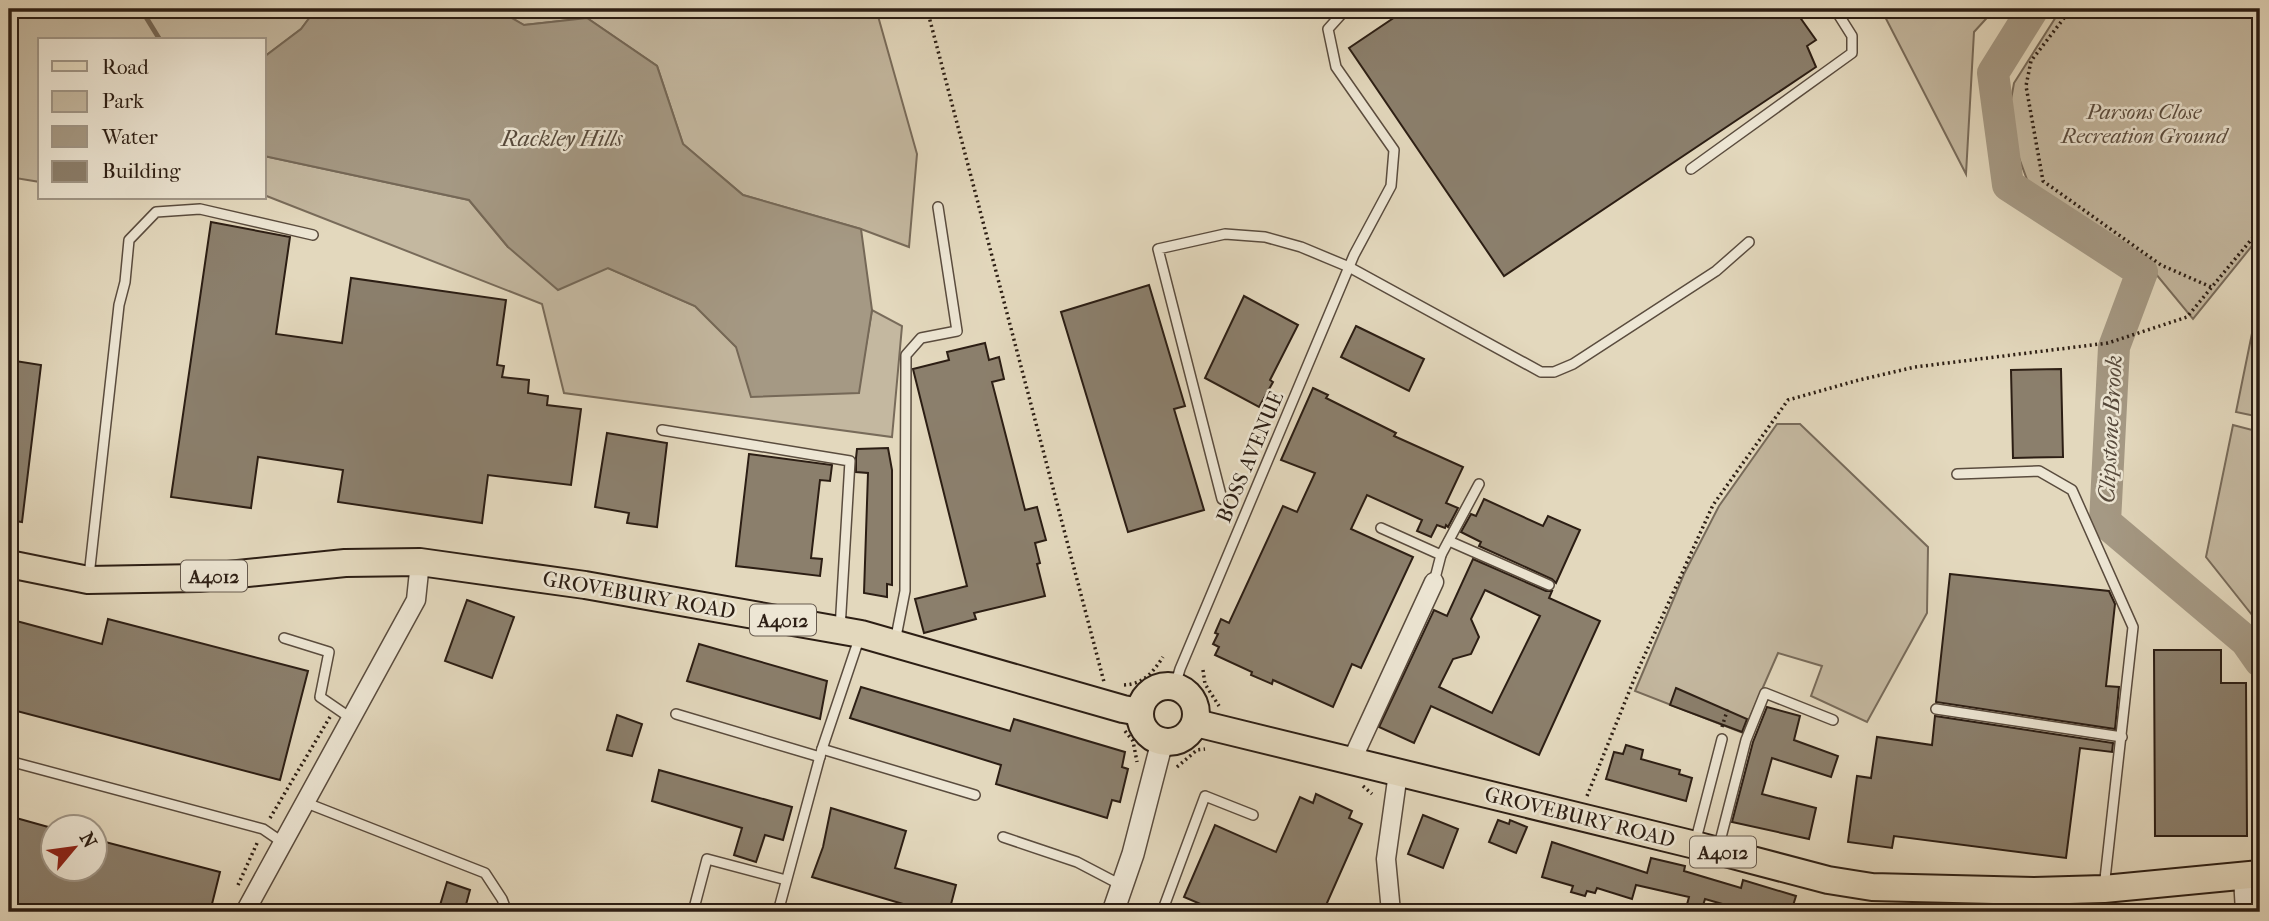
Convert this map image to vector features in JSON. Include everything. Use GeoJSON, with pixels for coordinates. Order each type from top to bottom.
{"type":"FeatureCollection","features":[{"type":"Feature","properties":{"kind":"main road","name":"GROVEBURY ROAD"},"geometry":{"type":"LineString","coordinates":[[9,564],[88,580],[199,578],[345,563],[420,562],[584,584],[851,632],[1123,709],[1131,720]]}},
{"type":"Feature","properties":{"kind":"main road"},"geometry":{"type":"LineString","coordinates":[[1161,686],[1175,687],[1191,697],[1195,706],[1196,723],[1181,740],[1171,743],[1150,737],[1131,720],[1144,697],[1161,686]]}},
{"type":"Feature","properties":{"kind":"main road","name":"GROVEBURY ROAD"},"geometry":{"type":"LineString","coordinates":[[1196,723],[1828,880],[1872,887],[2034,902],[2104,889],[2252,875]]}},
{"type":"Feature","properties":{"kind":"street"},"geometry":{"type":"LineString","coordinates":[[245,912],[416,600],[420,562]]}},
{"type":"Feature","properties":{"kind":"street"},"geometry":{"type":"LineString","coordinates":[[1351,762],[1434,582]]}},
{"type":"Feature","properties":{"kind":"street"},"geometry":{"type":"LineString","coordinates":[[1113,912],[1123,886],[1162,742]]}},
{"type":"Feature","properties":{"kind":"street"},"geometry":{"type":"LineString","coordinates":[[1391,912],[1386,859],[1398,773]]}},
{"type":"Feature","properties":{"kind":"street"},"geometry":{"type":"LineString","coordinates":[[2245,912],[2252,875]]}},
{"type":"Feature","properties":{"kind":"lane","name":"BOSS AVENUE"},"geometry":{"type":"LineString","coordinates":[[1175,687],[1180,669],[1349,267],[1391,186],[1394,150],[1336,68],[1328,29],[1346,9]]}},
{"type":"Feature","properties":{"kind":"lane"},"geometry":{"type":"LineString","coordinates":[[1691,169],[1852,53],[1853,36],[1835,9]]}},
{"type":"Feature","properties":{"kind":"lane"},"geometry":{"type":"LineString","coordinates":[[894,643],[905,592],[906,355],[921,338],[957,331],[938,207]]}},
{"type":"Feature","properties":{"kind":"lane"},"geometry":{"type":"LineString","coordinates":[[88,580],[119,305],[125,282],[129,240],[156,212],[200,209],[313,235]]}},
{"type":"Feature","properties":{"kind":"lane"},"geometry":{"type":"LineString","coordinates":[[1222,499],[1158,249],[1206,237],[1245,234],[1301,247],[1349,267],[1541,372],[1554,372],[1573,363],[1716,271],[1749,242]]}},
{"type":"Feature","properties":{"kind":"lane"},"geometry":{"type":"LineString","coordinates":[[662,430],[850,461],[851,632],[777,912]]}},
{"type":"Feature","properties":{"kind":"lane"},"geometry":{"type":"LineString","coordinates":[[1957,474],[2039,471],[2073,490],[2133,627],[2104,889]]}},
{"type":"Feature","properties":{"kind":"lane"},"geometry":{"type":"LineString","coordinates":[[1434,582],[1441,555],[1479,484]]}},
{"type":"Feature","properties":{"kind":"lane"},"geometry":{"type":"LineString","coordinates":[[1381,528],[1441,555]]}},
{"type":"Feature","properties":{"kind":"lane"},"geometry":{"type":"LineString","coordinates":[[1449,541],[1549,585]]}},
{"type":"Feature","properties":{"kind":"lane"},"geometry":{"type":"LineString","coordinates":[[284,638],[330,652],[320,697],[352,719]]}},
{"type":"Feature","properties":{"kind":"lane"},"geometry":{"type":"LineString","coordinates":[[1706,848],[1765,693],[1833,720]]}},
{"type":"Feature","properties":{"kind":"lane"},"geometry":{"type":"LineString","coordinates":[[1936,709],[2122,737]]}},
{"type":"Feature","properties":{"kind":"lane"},"geometry":{"type":"LineString","coordinates":[[676,714],[975,795]]}},
{"type":"Feature","properties":{"kind":"lane"},"geometry":{"type":"LineString","coordinates":[[1706,848],[1722,739]]}},
{"type":"Feature","properties":{"kind":"lane"},"geometry":{"type":"LineString","coordinates":[[9,761],[263,829],[282,842]]}},
{"type":"Feature","properties":{"kind":"lane"},"geometry":{"type":"LineString","coordinates":[[1162,912],[1205,796],[1253,815]]}},
{"type":"Feature","properties":{"kind":"lane"},"geometry":{"type":"LineString","coordinates":[[304,802],[485,873],[507,912]]}},
{"type":"Feature","properties":{"kind":"lane"},"geometry":{"type":"LineString","coordinates":[[1003,837],[1077,862],[1123,886]]}},
{"type":"Feature","properties":{"kind":"lane"},"geometry":{"type":"LineString","coordinates":[[693,912],[707,859],[786,880]]}},
{"type":"Feature","properties":{"kind":"path"},"geometry":{"type":"LineString","coordinates":[[927,9],[1105,682],[1095,681]]}},
{"type":"Feature","properties":{"kind":"path"},"geometry":{"type":"LineString","coordinates":[[2071,9],[2031,61],[2026,86],[2043,181],[2161,265],[2211,288]]}},
{"type":"Feature","properties":{"kind":"path"},"geometry":{"type":"LineString","coordinates":[[1578,817],[1637,672],[1713,505],[1788,400],[1915,368],[2108,343],[2187,317],[2260,229]]}},
{"type":"Feature","properties":{"kind":"path"},"geometry":{"type":"LineString","coordinates":[[1115,686],[1133,685],[1148,677],[1163,657]]}},
{"type":"Feature","properties":{"kind":"path"},"geometry":{"type":"LineString","coordinates":[[1722,725],[1728,708]]}},
{"type":"Feature","properties":{"kind":"path"},"geometry":{"type":"LineString","coordinates":[[1131,720],[1136,768]]}},
{"type":"Feature","properties":{"kind":"green space"},"geometry":{"type":"Polygon","coordinates":[[[9,9],[316,9],[301,29],[266,55],[266,38],[38,38],[38,182],[9,177],[9,9]]]}},
{"type":"Feature","properties":{"kind":"green space"},"geometry":{"type":"Polygon","coordinates":[[[496,9],[876,9],[917,154],[909,247],[861,229],[743,195],[683,144],[657,66],[587,18],[524,25],[496,9]]]}},
{"type":"Feature","properties":{"kind":"green space"},"geometry":{"type":"Polygon","coordinates":[[[1881,9],[1995,9],[1974,32],[1966,174],[1881,9]]]}},
{"type":"Feature","properties":{"kind":"green space","name":"Parsons Close Recreation Ground"},"geometry":{"type":"Polygon","coordinates":[[[2061,9],[2260,9],[2260,236],[2193,319],[2151,268],[2029,185],[2011,136],[2010,105],[2014,83],[2061,9]]]}},
{"type":"Feature","properties":{"kind":"green space"},"geometry":{"type":"Polygon","coordinates":[[[266,156],[469,200],[508,247],[608,268],[695,306],[736,347],[858,392],[872,310],[902,326],[892,437],[564,393],[542,304],[266,196],[266,156]]]}},
{"type":"Feature","properties":{"kind":"green space"},"geometry":{"type":"Polygon","coordinates":[[[2260,294],[2260,417],[2236,412],[2260,294]]]}},
{"type":"Feature","properties":{"kind":"green space"},"geometry":{"type":"Polygon","coordinates":[[[1777,424],[1800,424],[1928,547],[1927,613],[1867,722],[1811,696],[1822,666],[1778,653],[1743,733],[1635,691],[1684,574],[1719,506],[1777,424]]]}},
{"type":"Feature","properties":{"kind":"green space"},"geometry":{"type":"Polygon","coordinates":[[[2233,425],[2260,432],[2260,625],[2206,557],[2233,425]]]}},
{"type":"Feature","properties":{"kind":"water","name":"Rackley Hills"},"geometry":{"type":"Polygon","coordinates":[[[316,9],[496,9],[524,25],[587,18],[657,66],[683,144],[743,195],[861,229],[872,310],[859,393],[751,397],[736,347],[695,306],[608,268],[558,290],[508,247],[469,200],[266,156],[266,55],[301,29],[316,9]]]}},
{"type":"Feature","properties":{"kind":"building"},"geometry":{"type":"Polygon","coordinates":[[[1407,9],[1794,9],[1816,40],[1807,46],[1816,67],[1504,276],[1349,48],[1407,9]]]}},
{"type":"Feature","properties":{"kind":"building"},"geometry":{"type":"Polygon","coordinates":[[[211,222],[290,237],[276,334],[342,343],[351,278],[506,300],[497,365],[504,366],[502,377],[529,380],[528,393],[548,396],[547,405],[581,409],[571,485],[488,475],[482,523],[338,502],[343,470],[258,457],[251,508],[171,497],[211,222]]]}},
{"type":"Feature","properties":{"kind":"building"},"geometry":{"type":"Polygon","coordinates":[[[1149,285],[1185,406],[1174,409],[1204,510],[1128,532],[1061,312],[1149,285]]]}},
{"type":"Feature","properties":{"kind":"building"},"geometry":{"type":"Polygon","coordinates":[[[1244,296],[1298,325],[1259,407],[1205,378],[1244,296]]]}},
{"type":"Feature","properties":{"kind":"building"},"geometry":{"type":"Polygon","coordinates":[[[1356,326],[1424,359],[1409,391],[1341,357],[1356,326]]]}},
{"type":"Feature","properties":{"kind":"building"},"geometry":{"type":"Polygon","coordinates":[[[985,343],[989,360],[999,357],[1004,379],[992,382],[1025,510],[1037,507],[1046,540],[1035,543],[1045,596],[974,613],[976,619],[924,633],[915,599],[967,586],[913,369],[949,360],[947,352],[985,343]]]}},
{"type":"Feature","properties":{"kind":"building"},"geometry":{"type":"Polygon","coordinates":[[[9,360],[41,365],[22,522],[9,520],[9,360]]]}},
{"type":"Feature","properties":{"kind":"building"},"geometry":{"type":"Polygon","coordinates":[[[2061,369],[2063,457],[2013,458],[2011,370],[2061,369]]]}},
{"type":"Feature","properties":{"kind":"building"},"geometry":{"type":"Polygon","coordinates":[[[1313,388],[1328,395],[1326,398],[1396,433],[1394,436],[1463,467],[1446,503],[1458,508],[1448,527],[1437,525],[1431,537],[1417,531],[1422,520],[1367,495],[1351,529],[1413,557],[1361,668],[1352,664],[1333,707],[1273,680],[1272,684],[1251,675],[1252,672],[1215,655],[1219,647],[1213,644],[1221,619],[1229,623],[1283,506],[1297,512],[1315,473],[1281,460],[1313,388]]]}},
{"type":"Feature","properties":{"kind":"building"},"geometry":{"type":"Polygon","coordinates":[[[607,433],[667,443],[657,527],[627,523],[629,513],[595,507],[607,433]]]}},
{"type":"Feature","properties":{"kind":"building"},"geometry":{"type":"Polygon","coordinates":[[[888,448],[892,470],[892,585],[887,584],[887,597],[864,593],[868,473],[856,472],[856,458],[857,449],[888,448]]]}},
{"type":"Feature","properties":{"kind":"building"},"geometry":{"type":"Polygon","coordinates":[[[749,454],[832,465],[830,481],[820,480],[811,558],[822,559],[820,576],[736,566],[749,454]]]}},
{"type":"Feature","properties":{"kind":"building"},"geometry":{"type":"Polygon","coordinates":[[[1484,499],[1543,526],[1548,516],[1580,530],[1556,583],[1479,546],[1481,542],[1461,532],[1471,514],[1476,516],[1484,499]]]}},
{"type":"Feature","properties":{"kind":"building"},"geometry":{"type":"Polygon","coordinates":[[[1473,559],[1546,591],[1552,591],[1549,598],[1600,621],[1539,755],[1431,706],[1414,743],[1379,727],[1434,610],[1447,616],[1473,559]],[[1485,590],[1471,619],[1479,637],[1471,654],[1453,659],[1439,687],[1492,713],[1540,616],[1485,590]]]}},
{"type":"Feature","properties":{"kind":"building"},"geometry":{"type":"Polygon","coordinates":[[[1950,574],[2109,591],[2115,604],[2106,686],[2119,687],[2115,729],[1936,702],[1950,574]]]}},
{"type":"Feature","properties":{"kind":"building"},"geometry":{"type":"Polygon","coordinates":[[[467,600],[514,617],[492,678],[445,661],[467,600]]]}},
{"type":"Feature","properties":{"kind":"building"},"geometry":{"type":"Polygon","coordinates":[[[9,619],[102,644],[108,619],[308,671],[280,780],[9,709],[9,619]]]}},
{"type":"Feature","properties":{"kind":"building"},"geometry":{"type":"Polygon","coordinates":[[[699,644],[827,681],[820,719],[687,681],[699,644]]]}},
{"type":"Feature","properties":{"kind":"building"},"geometry":{"type":"Polygon","coordinates":[[[2154,650],[2221,650],[2221,683],[2246,683],[2247,836],[2155,836],[2154,650]]]}},
{"type":"Feature","properties":{"kind":"building"},"geometry":{"type":"Polygon","coordinates":[[[861,687],[1010,731],[1014,719],[1125,752],[1122,767],[1128,769],[1120,802],[1112,800],[1107,818],[996,784],[1001,765],[850,718],[861,687]]]}},
{"type":"Feature","properties":{"kind":"building"},"geometry":{"type":"Polygon","coordinates":[[[1676,688],[1747,719],[1742,732],[1670,705],[1676,688]]]}},
{"type":"Feature","properties":{"kind":"building"},"geometry":{"type":"Polygon","coordinates":[[[1767,707],[1800,716],[1794,740],[1838,756],[1831,777],[1772,758],[1762,794],[1816,808],[1809,839],[1732,822],[1753,742],[1767,707]]]}},
{"type":"Feature","properties":{"kind":"building"},"geometry":{"type":"Polygon","coordinates":[[[617,715],[642,724],[632,756],[607,750],[617,715]]]}},
{"type":"Feature","properties":{"kind":"building"},"geometry":{"type":"Polygon","coordinates":[[[1935,716],[2113,743],[2112,752],[2080,748],[2066,858],[1894,836],[1892,848],[1848,842],[1857,776],[1871,778],[1877,737],[1932,745],[1935,716]]]}},
{"type":"Feature","properties":{"kind":"building"},"geometry":{"type":"Polygon","coordinates":[[[1626,745],[1643,750],[1641,759],[1680,770],[1679,774],[1692,778],[1686,801],[1606,779],[1614,752],[1623,754],[1626,745]]]}},
{"type":"Feature","properties":{"kind":"building"},"geometry":{"type":"Polygon","coordinates":[[[659,770],[792,807],[783,840],[765,835],[756,862],[734,855],[742,828],[652,801],[659,770]]]}},
{"type":"Feature","properties":{"kind":"building"},"geometry":{"type":"Polygon","coordinates":[[[1316,794],[1352,811],[1349,818],[1362,824],[1323,912],[1219,912],[1184,897],[1215,825],[1276,852],[1300,797],[1313,803],[1316,794]]]}},
{"type":"Feature","properties":{"kind":"building"},"geometry":{"type":"Polygon","coordinates":[[[831,808],[906,831],[895,868],[956,885],[949,912],[930,912],[812,877],[823,847],[831,808]]]}},
{"type":"Feature","properties":{"kind":"building"},"geometry":{"type":"Polygon","coordinates":[[[1423,815],[1458,829],[1443,868],[1408,854],[1423,815]]]}},
{"type":"Feature","properties":{"kind":"building"},"geometry":{"type":"Polygon","coordinates":[[[9,816],[38,824],[38,883],[108,883],[108,843],[220,872],[210,912],[40,912],[9,904],[9,816]]]}},
{"type":"Feature","properties":{"kind":"building"},"geometry":{"type":"Polygon","coordinates":[[[1498,820],[1509,824],[1510,820],[1527,827],[1516,853],[1489,842],[1498,820]]]}},
{"type":"Feature","properties":{"kind":"building"},"geometry":{"type":"Polygon","coordinates":[[[1552,842],[1647,873],[1651,858],[1685,866],[1684,871],[1741,888],[1743,880],[1796,896],[1791,912],[1739,912],[1740,909],[1705,899],[1701,912],[1685,912],[1689,897],[1636,885],[1632,899],[1597,888],[1595,893],[1587,891],[1585,896],[1571,892],[1573,886],[1542,877],[1552,842]]]}},
{"type":"Feature","properties":{"kind":"building"},"geometry":{"type":"Polygon","coordinates":[[[447,882],[470,890],[464,912],[438,912],[447,882]]]}},
{"type":"Feature","properties":{"kind":"waterway"},"geometry":{"type":"LineString","coordinates":[[141,9],[159,38]]}},
{"type":"Feature","properties":{"kind":"waterway","name":"Clipstone Brook"},"geometry":{"type":"LineString","coordinates":[[2033,9],[1993,73],[2008,185],[2142,272],[2114,347],[2105,522],[2246,641],[2260,661]]}}]}
